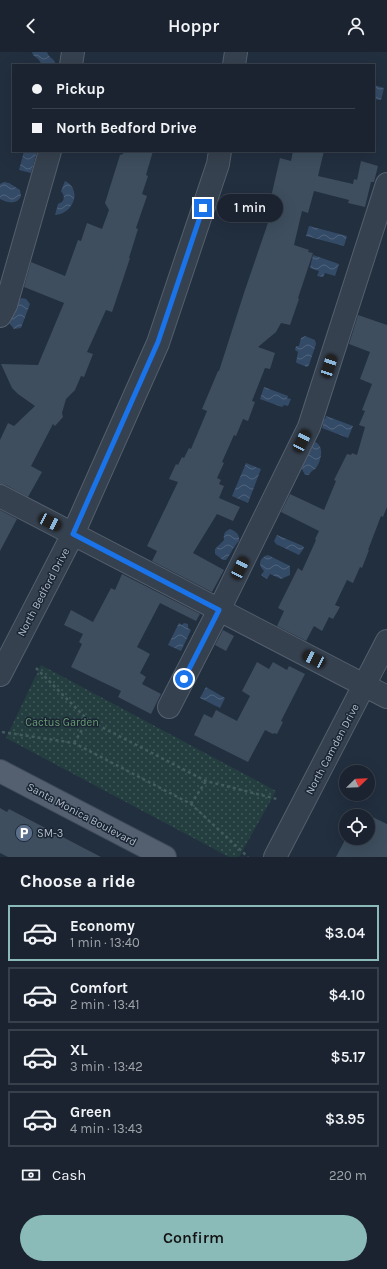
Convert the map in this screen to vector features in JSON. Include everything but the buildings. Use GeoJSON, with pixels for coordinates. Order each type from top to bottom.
{"type":"FeatureCollection","features":[{"type":"Feature","properties":{"kind":"main road","name":"Santa Monica Boulevard"},"geometry":{"type":"LineString","coordinates":[[0,771],[165,857]]}},
{"type":"Feature","properties":{"kind":"street"},"geometry":{"type":"LineString","coordinates":[[71,64],[72,52]]}},
{"type":"Feature","properties":{"kind":"street"},"geometry":{"type":"LineString","coordinates":[[234,64],[236,52]]}},
{"type":"Feature","properties":{"kind":"street"},"geometry":{"type":"LineString","coordinates":[[0,316],[6,305],[50,152]]}},
{"type":"Feature","properties":{"kind":"street","name":"North Bedford Drive"},"geometry":{"type":"LineString","coordinates":[[0,675],[73,534],[158,342],[218,164],[220,152]]}},
{"type":"Feature","properties":{"kind":"street"},"geometry":{"type":"LineString","coordinates":[[169,707],[219,610],[309,427],[387,184]]}},
{"type":"Feature","properties":{"kind":"street"},"geometry":{"type":"LineString","coordinates":[[0,496],[387,696]]}},
{"type":"Feature","properties":{"kind":"street","name":"North Camden Drive"},"geometry":{"type":"LineString","coordinates":[[275,857],[387,641]]}},
{"type":"Feature","properties":{"kind":"path"},"geometry":{"type":"LineString","coordinates":[[36,668],[88,720],[206,781],[277,799]]}},
{"type":"Feature","properties":{"kind":"path"},"geometry":{"type":"LineString","coordinates":[[74,743],[88,720]]}},
{"type":"Feature","properties":{"kind":"path"},"geometry":{"type":"LineString","coordinates":[[2,732],[74,743],[191,804],[248,857]]}},
{"type":"Feature","properties":{"kind":"path"},"geometry":{"type":"LineString","coordinates":[[191,804],[206,781]]}},
{"type":"Feature","properties":{"kind":"green space","name":"Cactus Garden"},"geometry":{"type":"Polygon","coordinates":[[[41,665],[276,791],[239,857],[229,857],[6,738],[41,665]]]}},
{"type":"Feature","properties":{"kind":"water"},"geometry":{"type":"Polygon","coordinates":[[[32,52],[47,52],[56,64],[41,64],[32,52]]]}},
{"type":"Feature","properties":{"kind":"water"},"geometry":{"type":"Polygon","coordinates":[[[375,85],[384,88],[381,100],[375,99],[375,85]]]}},
{"type":"Feature","properties":{"kind":"water"},"geometry":{"type":"Polygon","coordinates":[[[24,152],[37,152],[31,173],[19,170],[24,152]]]}},
{"type":"Feature","properties":{"kind":"water"},"geometry":{"type":"Polygon","coordinates":[[[65,181],[74,190],[74,201],[67,211],[55,215],[58,204],[64,199],[61,191],[65,181]]]}},
{"type":"Feature","properties":{"kind":"water"},"geometry":{"type":"Polygon","coordinates":[[[4,182],[9,183],[20,190],[21,196],[17,201],[9,202],[0,199],[0,184],[4,182]]]}},
{"type":"Feature","properties":{"kind":"water"},"geometry":{"type":"Polygon","coordinates":[[[309,226],[347,236],[344,246],[306,236],[309,226]]]}},
{"type":"Feature","properties":{"kind":"water"},"geometry":{"type":"Polygon","coordinates":[[[313,255],[339,264],[335,276],[325,273],[323,277],[317,276],[319,271],[310,268],[313,255]]]}},
{"type":"Feature","properties":{"kind":"water"},"geometry":{"type":"Polygon","coordinates":[[[22,298],[26,299],[30,304],[21,328],[14,329],[9,323],[18,300],[22,298]]]}},
{"type":"Feature","properties":{"kind":"water"},"geometry":{"type":"Polygon","coordinates":[[[305,336],[315,340],[316,344],[307,367],[296,362],[298,352],[295,350],[296,346],[299,346],[301,338],[305,336]]]}},
{"type":"Feature","properties":{"kind":"water"},"geometry":{"type":"Polygon","coordinates":[[[264,387],[288,396],[287,398],[291,399],[288,406],[284,405],[282,407],[260,399],[264,387]]]}},
{"type":"Feature","properties":{"kind":"water"},"geometry":{"type":"Polygon","coordinates":[[[326,416],[353,426],[348,438],[322,428],[322,419],[325,419],[326,416]]]}},
{"type":"Feature","properties":{"kind":"water"},"geometry":{"type":"Polygon","coordinates":[[[312,442],[315,442],[320,447],[321,458],[316,468],[309,475],[305,475],[302,469],[305,456],[312,442]]]}},
{"type":"Feature","properties":{"kind":"water"},"geometry":{"type":"Polygon","coordinates":[[[246,463],[261,469],[248,503],[232,496],[246,463]]]}},
{"type":"Feature","properties":{"kind":"water"},"geometry":{"type":"Polygon","coordinates":[[[230,529],[237,534],[239,541],[226,560],[223,560],[215,554],[215,549],[224,540],[224,534],[230,529]]]}},
{"type":"Feature","properties":{"kind":"water"},"geometry":{"type":"Polygon","coordinates":[[[277,535],[303,546],[304,548],[299,555],[276,544],[274,541],[277,535]]]}},
{"type":"Feature","properties":{"kind":"water"},"geometry":{"type":"Polygon","coordinates":[[[268,555],[290,566],[290,575],[281,579],[270,574],[267,579],[261,575],[264,571],[260,564],[261,559],[268,555]]]}},
{"type":"Feature","properties":{"kind":"water"},"geometry":{"type":"Polygon","coordinates":[[[179,623],[182,625],[184,623],[188,624],[188,628],[191,630],[181,651],[168,645],[179,623]]]}},
{"type":"Feature","properties":{"kind":"water"},"geometry":{"type":"Polygon","coordinates":[[[206,687],[225,698],[220,708],[200,698],[206,687]]]}},
{"type":"Feature","properties":{"kind":"place","name":"SM-3"},"geometry":{"type":"Point","coordinates":[24,833]}},
{"type":"Feature","properties":{"kind":"route"},"geometry":{"type":"LineString","coordinates":[[184,679],[219,610],[73,534],[158,342],[203,208]]}}]}
